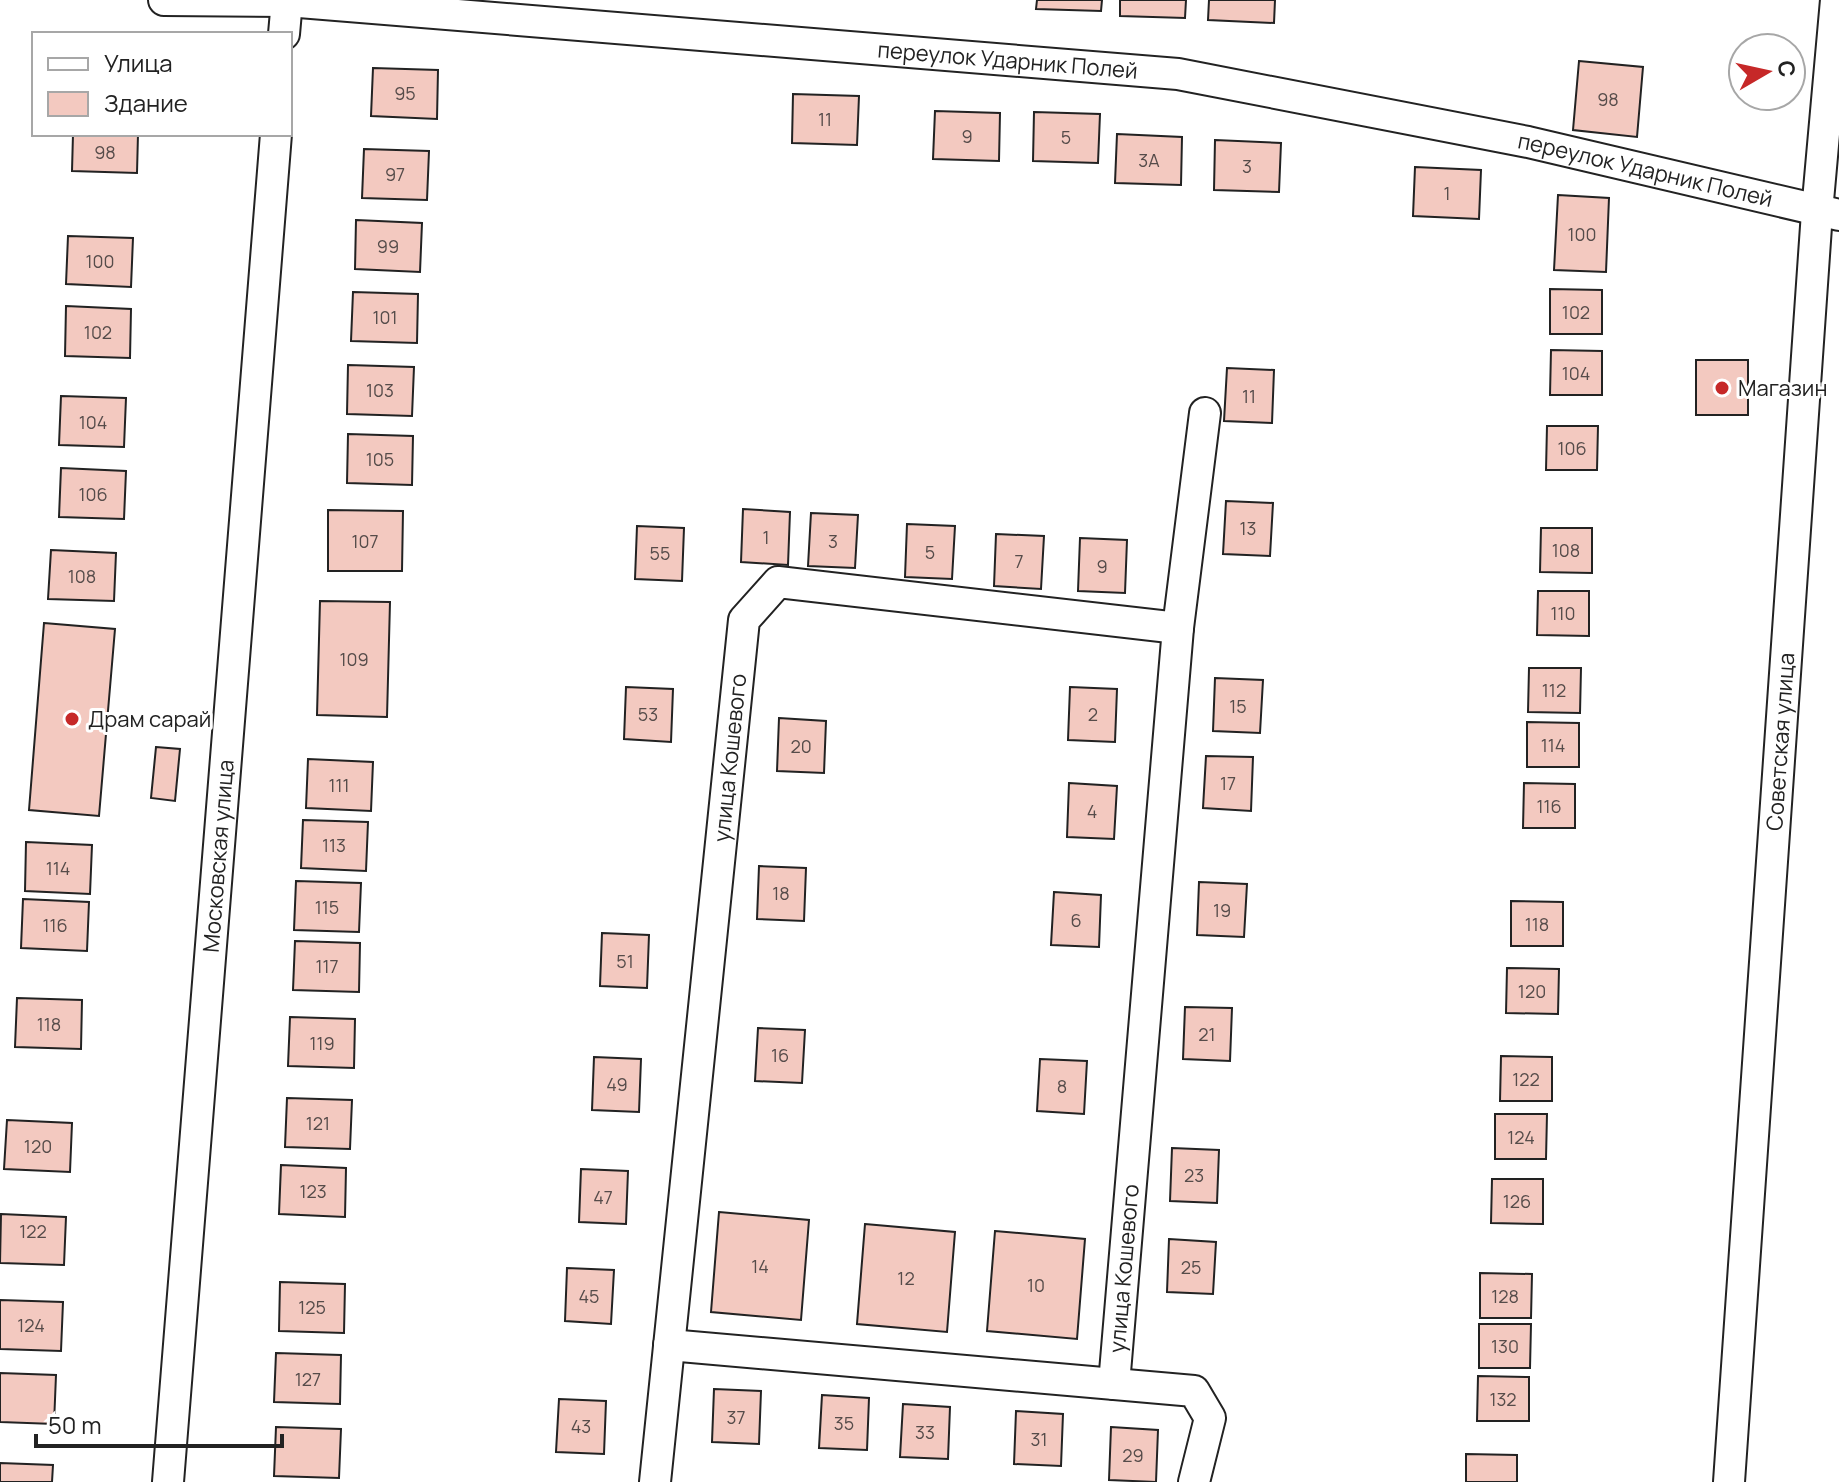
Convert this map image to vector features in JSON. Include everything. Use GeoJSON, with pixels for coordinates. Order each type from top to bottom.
{"type":"FeatureCollection","features":[{"type":"Feature","properties":{"kind":"street","name":"переулок Ударник Полей"},"geometry":{"type":"LineString","coordinates":[[164,0],[287,1],[1178,74],[1528,142],[1828,213]]}},
{"type":"Feature","properties":{"kind":"street","name":"Советская улица"},"geometry":{"type":"LineString","coordinates":[[1729,1482],[1828,213],[1836,0]]}},
{"type":"Feature","properties":{"kind":"street"},"geometry":{"type":"LineString","coordinates":[[284,32],[287,1]]}},
{"type":"Feature","properties":{"kind":"street","name":"Московская улица"},"geometry":{"type":"LineString","coordinates":[[168,1482],[276,136]]}},
{"type":"Feature","properties":{"kind":"street","name":"улица Кошевого"},"geometry":{"type":"LineString","coordinates":[[1114,1384],[1178,628],[1205,413]]}},
{"type":"Feature","properties":{"kind":"street","name":"улица Кошевого"},"geometry":{"type":"LineString","coordinates":[[655,1482],[744,620],[778,582],[1178,628]]}},
{"type":"Feature","properties":{"kind":"street","name":"улица Кошевого"},"geometry":{"type":"LineString","coordinates":[[669,1345],[1194,1391],[1210,1418],[1194,1482]]}},
{"type":"Feature","properties":{"kind":"building"},"geometry":{"type":"Polygon","coordinates":[[[1037,0],[1102,0],[1101,11],[1036,9],[1037,0]]]}},
{"type":"Feature","properties":{"kind":"building"},"geometry":{"type":"Polygon","coordinates":[[[1120,0],[1186,0],[1185,18],[1120,16],[1120,0]]]}},
{"type":"Feature","properties":{"kind":"building"},"geometry":{"type":"Polygon","coordinates":[[[1209,0],[1275,0],[1274,23],[1208,20],[1209,0]]]}},
{"type":"Feature","properties":{"kind":"building"},"geometry":{"type":"Polygon","coordinates":[[[1579,61],[1643,67],[1637,137],[1573,130],[1579,61]]]}},
{"type":"Feature","properties":{"kind":"building"},"geometry":{"type":"Polygon","coordinates":[[[373,68],[438,70],[437,119],[371,116],[373,68]]]}},
{"type":"Feature","properties":{"kind":"building"},"geometry":{"type":"Polygon","coordinates":[[[793,94],[859,96],[857,145],[792,143],[793,94]]]}},
{"type":"Feature","properties":{"kind":"building"},"geometry":{"type":"Polygon","coordinates":[[[935,111],[1000,113],[999,161],[933,159],[935,111]]]}},
{"type":"Feature","properties":{"kind":"building"},"geometry":{"type":"Polygon","coordinates":[[[1034,112],[1100,114],[1098,163],[1033,161],[1034,112]]]}},
{"type":"Feature","properties":{"kind":"building"},"geometry":{"type":"Polygon","coordinates":[[[1117,134],[1182,137],[1181,185],[1115,183],[1117,134]]]}},
{"type":"Feature","properties":{"kind":"building"},"geometry":{"type":"Polygon","coordinates":[[[73,136],[138,136],[137,173],[72,171],[73,136]]]}},
{"type":"Feature","properties":{"kind":"building"},"geometry":{"type":"Polygon","coordinates":[[[1215,140],[1281,143],[1279,192],[1214,190],[1215,140]]]}},
{"type":"Feature","properties":{"kind":"building"},"geometry":{"type":"Polygon","coordinates":[[[364,149],[429,151],[427,200],[362,198],[364,149]]]}},
{"type":"Feature","properties":{"kind":"building"},"geometry":{"type":"Polygon","coordinates":[[[1415,167],[1481,170],[1479,219],[1413,216],[1415,167]]]}},
{"type":"Feature","properties":{"kind":"building"},"geometry":{"type":"Polygon","coordinates":[[[1558,195],[1609,198],[1606,272],[1554,270],[1558,195]]]}},
{"type":"Feature","properties":{"kind":"building"},"geometry":{"type":"Polygon","coordinates":[[[356,220],[422,223],[420,272],[355,269],[356,220]]]}},
{"type":"Feature","properties":{"kind":"building"},"geometry":{"type":"Polygon","coordinates":[[[68,236],[133,238],[131,287],[66,284],[68,236]]]}},
{"type":"Feature","properties":{"kind":"building"},"geometry":{"type":"Polygon","coordinates":[[[1550,289],[1602,290],[1602,334],[1550,334],[1550,289]]]}},
{"type":"Feature","properties":{"kind":"building"},"geometry":{"type":"Polygon","coordinates":[[[353,292],[418,294],[417,343],[351,341],[353,292]]]}},
{"type":"Feature","properties":{"kind":"building"},"geometry":{"type":"Polygon","coordinates":[[[66,306],[131,309],[130,358],[65,356],[66,306]]]}},
{"type":"Feature","properties":{"kind":"building"},"geometry":{"type":"Polygon","coordinates":[[[1551,350],[1602,351],[1602,395],[1550,395],[1551,350]]]}},
{"type":"Feature","properties":{"kind":"building","name":"Магазин"},"geometry":{"type":"Polygon","coordinates":[[[1696,360],[1748,360],[1748,415],[1696,415],[1696,360]]]}},
{"type":"Feature","properties":{"kind":"building"},"geometry":{"type":"Polygon","coordinates":[[[348,365],[414,367],[412,416],[347,414],[348,365]]]}},
{"type":"Feature","properties":{"kind":"building"},"geometry":{"type":"Polygon","coordinates":[[[1227,368],[1274,370],[1272,423],[1224,421],[1227,368]]]}},
{"type":"Feature","properties":{"kind":"building"},"geometry":{"type":"Polygon","coordinates":[[[61,396],[126,398],[124,447],[59,445],[61,396]]]}},
{"type":"Feature","properties":{"kind":"building"},"geometry":{"type":"Polygon","coordinates":[[[1547,426],[1598,426],[1597,470],[1546,470],[1547,426]]]}},
{"type":"Feature","properties":{"kind":"building"},"geometry":{"type":"Polygon","coordinates":[[[348,434],[413,436],[412,485],[347,483],[348,434]]]}},
{"type":"Feature","properties":{"kind":"building"},"geometry":{"type":"Polygon","coordinates":[[[61,468],[126,471],[124,519],[59,517],[61,468]]]}},
{"type":"Feature","properties":{"kind":"building"},"geometry":{"type":"Polygon","coordinates":[[[1226,501],[1273,503],[1270,556],[1223,554],[1226,501]]]}},
{"type":"Feature","properties":{"kind":"building"},"geometry":{"type":"Polygon","coordinates":[[[743,509],[790,512],[788,565],[741,562],[743,509]]]}},
{"type":"Feature","properties":{"kind":"building"},"geometry":{"type":"Polygon","coordinates":[[[328,510],[403,511],[402,571],[328,571],[328,510]]]}},
{"type":"Feature","properties":{"kind":"building"},"geometry":{"type":"Polygon","coordinates":[[[811,513],[858,515],[855,568],[808,566],[811,513]]]}},
{"type":"Feature","properties":{"kind":"building"},"geometry":{"type":"Polygon","coordinates":[[[907,524],[955,526],[952,579],[905,577],[907,524]]]}},
{"type":"Feature","properties":{"kind":"building"},"geometry":{"type":"Polygon","coordinates":[[[637,526],[684,528],[682,581],[635,579],[637,526]]]}},
{"type":"Feature","properties":{"kind":"building"},"geometry":{"type":"Polygon","coordinates":[[[1541,528],[1592,528],[1592,573],[1540,572],[1541,528]]]}},
{"type":"Feature","properties":{"kind":"building"},"geometry":{"type":"Polygon","coordinates":[[[996,534],[1044,536],[1041,589],[994,586],[996,534]]]}},
{"type":"Feature","properties":{"kind":"building"},"geometry":{"type":"Polygon","coordinates":[[[1080,538],[1127,540],[1125,593],[1078,591],[1080,538]]]}},
{"type":"Feature","properties":{"kind":"building"},"geometry":{"type":"Polygon","coordinates":[[[51,550],[116,553],[114,601],[48,599],[51,550]]]}},
{"type":"Feature","properties":{"kind":"building"},"geometry":{"type":"Polygon","coordinates":[[[1538,591],[1589,591],[1589,636],[1537,635],[1538,591]]]}},
{"type":"Feature","properties":{"kind":"building"},"geometry":{"type":"Polygon","coordinates":[[[320,601],[390,602],[387,717],[317,715],[320,601]]]}},
{"type":"Feature","properties":{"kind":"building","name":"Драм сарай"},"geometry":{"type":"Polygon","coordinates":[[[44,623],[115,629],[99,816],[29,810],[44,623]]]}},
{"type":"Feature","properties":{"kind":"building"},"geometry":{"type":"Polygon","coordinates":[[[1529,668],[1581,668],[1580,713],[1528,712],[1529,668]]]}},
{"type":"Feature","properties":{"kind":"building"},"geometry":{"type":"Polygon","coordinates":[[[1215,678],[1263,680],[1260,733],[1213,731],[1215,678]]]}},
{"type":"Feature","properties":{"kind":"building"},"geometry":{"type":"Polygon","coordinates":[[[626,687],[673,689],[671,742],[624,739],[626,687]]]}},
{"type":"Feature","properties":{"kind":"building"},"geometry":{"type":"Polygon","coordinates":[[[1070,687],[1117,689],[1115,742],[1068,740],[1070,687]]]}},
{"type":"Feature","properties":{"kind":"building"},"geometry":{"type":"Polygon","coordinates":[[[779,718],[826,721],[824,773],[777,771],[779,718]]]}},
{"type":"Feature","properties":{"kind":"building"},"geometry":{"type":"Polygon","coordinates":[[[1527,722],[1579,723],[1579,767],[1527,767],[1527,722]]]}},
{"type":"Feature","properties":{"kind":"building"},"geometry":{"type":"Polygon","coordinates":[[[156,747],[180,749],[175,801],[151,798],[156,747]]]}},
{"type":"Feature","properties":{"kind":"building"},"geometry":{"type":"Polygon","coordinates":[[[1206,756],[1253,757],[1251,811],[1203,808],[1206,756]]]}},
{"type":"Feature","properties":{"kind":"building"},"geometry":{"type":"Polygon","coordinates":[[[308,759],[373,762],[371,811],[306,808],[308,759]]]}},
{"type":"Feature","properties":{"kind":"building"},"geometry":{"type":"Polygon","coordinates":[[[1069,783],[1117,786],[1114,839],[1067,837],[1069,783]]]}},
{"type":"Feature","properties":{"kind":"building"},"geometry":{"type":"Polygon","coordinates":[[[1524,783],[1575,784],[1575,828],[1523,828],[1524,783]]]}},
{"type":"Feature","properties":{"kind":"building"},"geometry":{"type":"Polygon","coordinates":[[[303,820],[368,822],[366,871],[301,868],[303,820]]]}},
{"type":"Feature","properties":{"kind":"building"},"geometry":{"type":"Polygon","coordinates":[[[26,842],[92,845],[90,894],[25,891],[26,842]]]}},
{"type":"Feature","properties":{"kind":"building"},"geometry":{"type":"Polygon","coordinates":[[[759,866],[806,868],[804,921],[757,919],[759,866]]]}},
{"type":"Feature","properties":{"kind":"building"},"geometry":{"type":"Polygon","coordinates":[[[296,881],[361,883],[359,932],[294,930],[296,881]]]}},
{"type":"Feature","properties":{"kind":"building"},"geometry":{"type":"Polygon","coordinates":[[[1199,882],[1247,884],[1244,937],[1197,935],[1199,882]]]}},
{"type":"Feature","properties":{"kind":"building"},"geometry":{"type":"Polygon","coordinates":[[[1054,892],[1101,895],[1099,947],[1051,945],[1054,892]]]}},
{"type":"Feature","properties":{"kind":"building"},"geometry":{"type":"Polygon","coordinates":[[[23,899],[89,902],[87,951],[21,948],[23,899]]]}},
{"type":"Feature","properties":{"kind":"building"},"geometry":{"type":"Polygon","coordinates":[[[1511,901],[1563,902],[1563,946],[1511,946],[1511,901]]]}},
{"type":"Feature","properties":{"kind":"building"},"geometry":{"type":"Polygon","coordinates":[[[602,933],[649,935],[647,988],[600,986],[602,933]]]}},
{"type":"Feature","properties":{"kind":"building"},"geometry":{"type":"Polygon","coordinates":[[[295,941],[360,943],[359,992],[293,990],[295,941]]]}},
{"type":"Feature","properties":{"kind":"building"},"geometry":{"type":"Polygon","coordinates":[[[1507,968],[1559,969],[1558,1014],[1506,1013],[1507,968]]]}},
{"type":"Feature","properties":{"kind":"building"},"geometry":{"type":"Polygon","coordinates":[[[17,998],[82,1000],[81,1049],[15,1047],[17,998]]]}},
{"type":"Feature","properties":{"kind":"building"},"geometry":{"type":"Polygon","coordinates":[[[1185,1007],[1232,1008],[1230,1061],[1183,1059],[1185,1007]]]}},
{"type":"Feature","properties":{"kind":"building"},"geometry":{"type":"Polygon","coordinates":[[[290,1017],[355,1019],[354,1068],[288,1066],[290,1017]]]}},
{"type":"Feature","properties":{"kind":"building"},"geometry":{"type":"Polygon","coordinates":[[[758,1028],[805,1030],[802,1083],[755,1081],[758,1028]]]}},
{"type":"Feature","properties":{"kind":"building"},"geometry":{"type":"Polygon","coordinates":[[[1501,1056],[1552,1057],[1552,1101],[1500,1101],[1501,1056]]]}},
{"type":"Feature","properties":{"kind":"building"},"geometry":{"type":"Polygon","coordinates":[[[594,1057],[641,1059],[639,1112],[592,1110],[594,1057]]]}},
{"type":"Feature","properties":{"kind":"building"},"geometry":{"type":"Polygon","coordinates":[[[1040,1059],[1087,1061],[1084,1114],[1037,1111],[1040,1059]]]}},
{"type":"Feature","properties":{"kind":"building"},"geometry":{"type":"Polygon","coordinates":[[[287,1098],[352,1100],[350,1149],[285,1147],[287,1098]]]}},
{"type":"Feature","properties":{"kind":"building"},"geometry":{"type":"Polygon","coordinates":[[[1495,1114],[1547,1114],[1546,1159],[1495,1159],[1495,1114]]]}},
{"type":"Feature","properties":{"kind":"building"},"geometry":{"type":"Polygon","coordinates":[[[7,1120],[72,1123],[70,1172],[4,1169],[7,1120]]]}},
{"type":"Feature","properties":{"kind":"building"},"geometry":{"type":"Polygon","coordinates":[[[1172,1148],[1219,1150],[1217,1203],[1170,1201],[1172,1148]]]}},
{"type":"Feature","properties":{"kind":"building"},"geometry":{"type":"Polygon","coordinates":[[[281,1165],[346,1168],[345,1217],[279,1214],[281,1165]]]}},
{"type":"Feature","properties":{"kind":"building"},"geometry":{"type":"Polygon","coordinates":[[[581,1169],[628,1171],[626,1224],[579,1222],[581,1169]]]}},
{"type":"Feature","properties":{"kind":"building"},"geometry":{"type":"Polygon","coordinates":[[[1492,1179],[1543,1179],[1543,1224],[1491,1223],[1492,1179]]]}},
{"type":"Feature","properties":{"kind":"building"},"geometry":{"type":"Polygon","coordinates":[[[719,1212],[809,1220],[801,1320],[711,1312],[719,1212]]]}},
{"type":"Feature","properties":{"kind":"building"},"geometry":{"type":"Polygon","coordinates":[[[1,1214],[66,1217],[64,1265],[0,1263],[1,1214]]]}},
{"type":"Feature","properties":{"kind":"building"},"geometry":{"type":"Polygon","coordinates":[[[865,1224],[955,1232],[947,1332],[857,1324],[865,1224]]]}},
{"type":"Feature","properties":{"kind":"building"},"geometry":{"type":"Polygon","coordinates":[[[995,1231],[1085,1239],[1077,1339],[987,1331],[995,1231]]]}},
{"type":"Feature","properties":{"kind":"building"},"geometry":{"type":"Polygon","coordinates":[[[1169,1239],[1216,1242],[1213,1294],[1167,1292],[1169,1239]]]}},
{"type":"Feature","properties":{"kind":"building"},"geometry":{"type":"Polygon","coordinates":[[[567,1268],[614,1270],[611,1324],[565,1321],[567,1268]]]}},
{"type":"Feature","properties":{"kind":"building"},"geometry":{"type":"Polygon","coordinates":[[[1480,1273],[1532,1274],[1531,1318],[1480,1318],[1480,1273]]]}},
{"type":"Feature","properties":{"kind":"building"},"geometry":{"type":"Polygon","coordinates":[[[280,1282],[345,1284],[344,1333],[279,1331],[280,1282]]]}},
{"type":"Feature","properties":{"kind":"building"},"geometry":{"type":"Polygon","coordinates":[[[0,1300],[63,1302],[61,1351],[0,1349],[0,1300]]]}},
{"type":"Feature","properties":{"kind":"building"},"geometry":{"type":"Polygon","coordinates":[[[1479,1324],[1531,1324],[1530,1368],[1479,1368],[1479,1324]]]}},
{"type":"Feature","properties":{"kind":"building"},"geometry":{"type":"Polygon","coordinates":[[[276,1353],[341,1355],[340,1404],[274,1402],[276,1353]]]}},
{"type":"Feature","properties":{"kind":"building"},"geometry":{"type":"Polygon","coordinates":[[[0,1373],[56,1375],[54,1424],[0,1422],[0,1373]]]}},
{"type":"Feature","properties":{"kind":"building"},"geometry":{"type":"Polygon","coordinates":[[[1478,1376],[1529,1377],[1529,1421],[1477,1421],[1478,1376]]]}},
{"type":"Feature","properties":{"kind":"building"},"geometry":{"type":"Polygon","coordinates":[[[714,1389],[761,1391],[759,1444],[712,1442],[714,1389]]]}},
{"type":"Feature","properties":{"kind":"building"},"geometry":{"type":"Polygon","coordinates":[[[822,1395],[869,1398],[867,1450],[819,1448],[822,1395]]]}},
{"type":"Feature","properties":{"kind":"building"},"geometry":{"type":"Polygon","coordinates":[[[559,1399],[606,1401],[604,1454],[556,1452],[559,1399]]]}},
{"type":"Feature","properties":{"kind":"building"},"geometry":{"type":"Polygon","coordinates":[[[903,1404],[950,1407],[948,1459],[900,1457],[903,1404]]]}},
{"type":"Feature","properties":{"kind":"building"},"geometry":{"type":"Polygon","coordinates":[[[1016,1411],[1063,1414],[1061,1466],[1014,1464],[1016,1411]]]}},
{"type":"Feature","properties":{"kind":"building"},"geometry":{"type":"Polygon","coordinates":[[[276,1427],[341,1429],[339,1478],[274,1476],[276,1427]]]}},
{"type":"Feature","properties":{"kind":"building"},"geometry":{"type":"Polygon","coordinates":[[[1111,1427],[1158,1430],[1156,1482],[1109,1480],[1111,1427]]]}},
{"type":"Feature","properties":{"kind":"building"},"geometry":{"type":"Polygon","coordinates":[[[1466,1454],[1517,1455],[1517,1482],[1466,1482],[1466,1454]]]}},
{"type":"Feature","properties":{"kind":"building"},"geometry":{"type":"Polygon","coordinates":[[[0,1463],[53,1465],[52,1482],[0,1482],[0,1463]]]}},
{"type":"Feature","properties":{"kind":"place","name":"Магазин"},"geometry":{"type":"Point","coordinates":[1722,388]}},
{"type":"Feature","properties":{"kind":"place","name":"Драм сарай"},"geometry":{"type":"Point","coordinates":[72,719]}}]}
